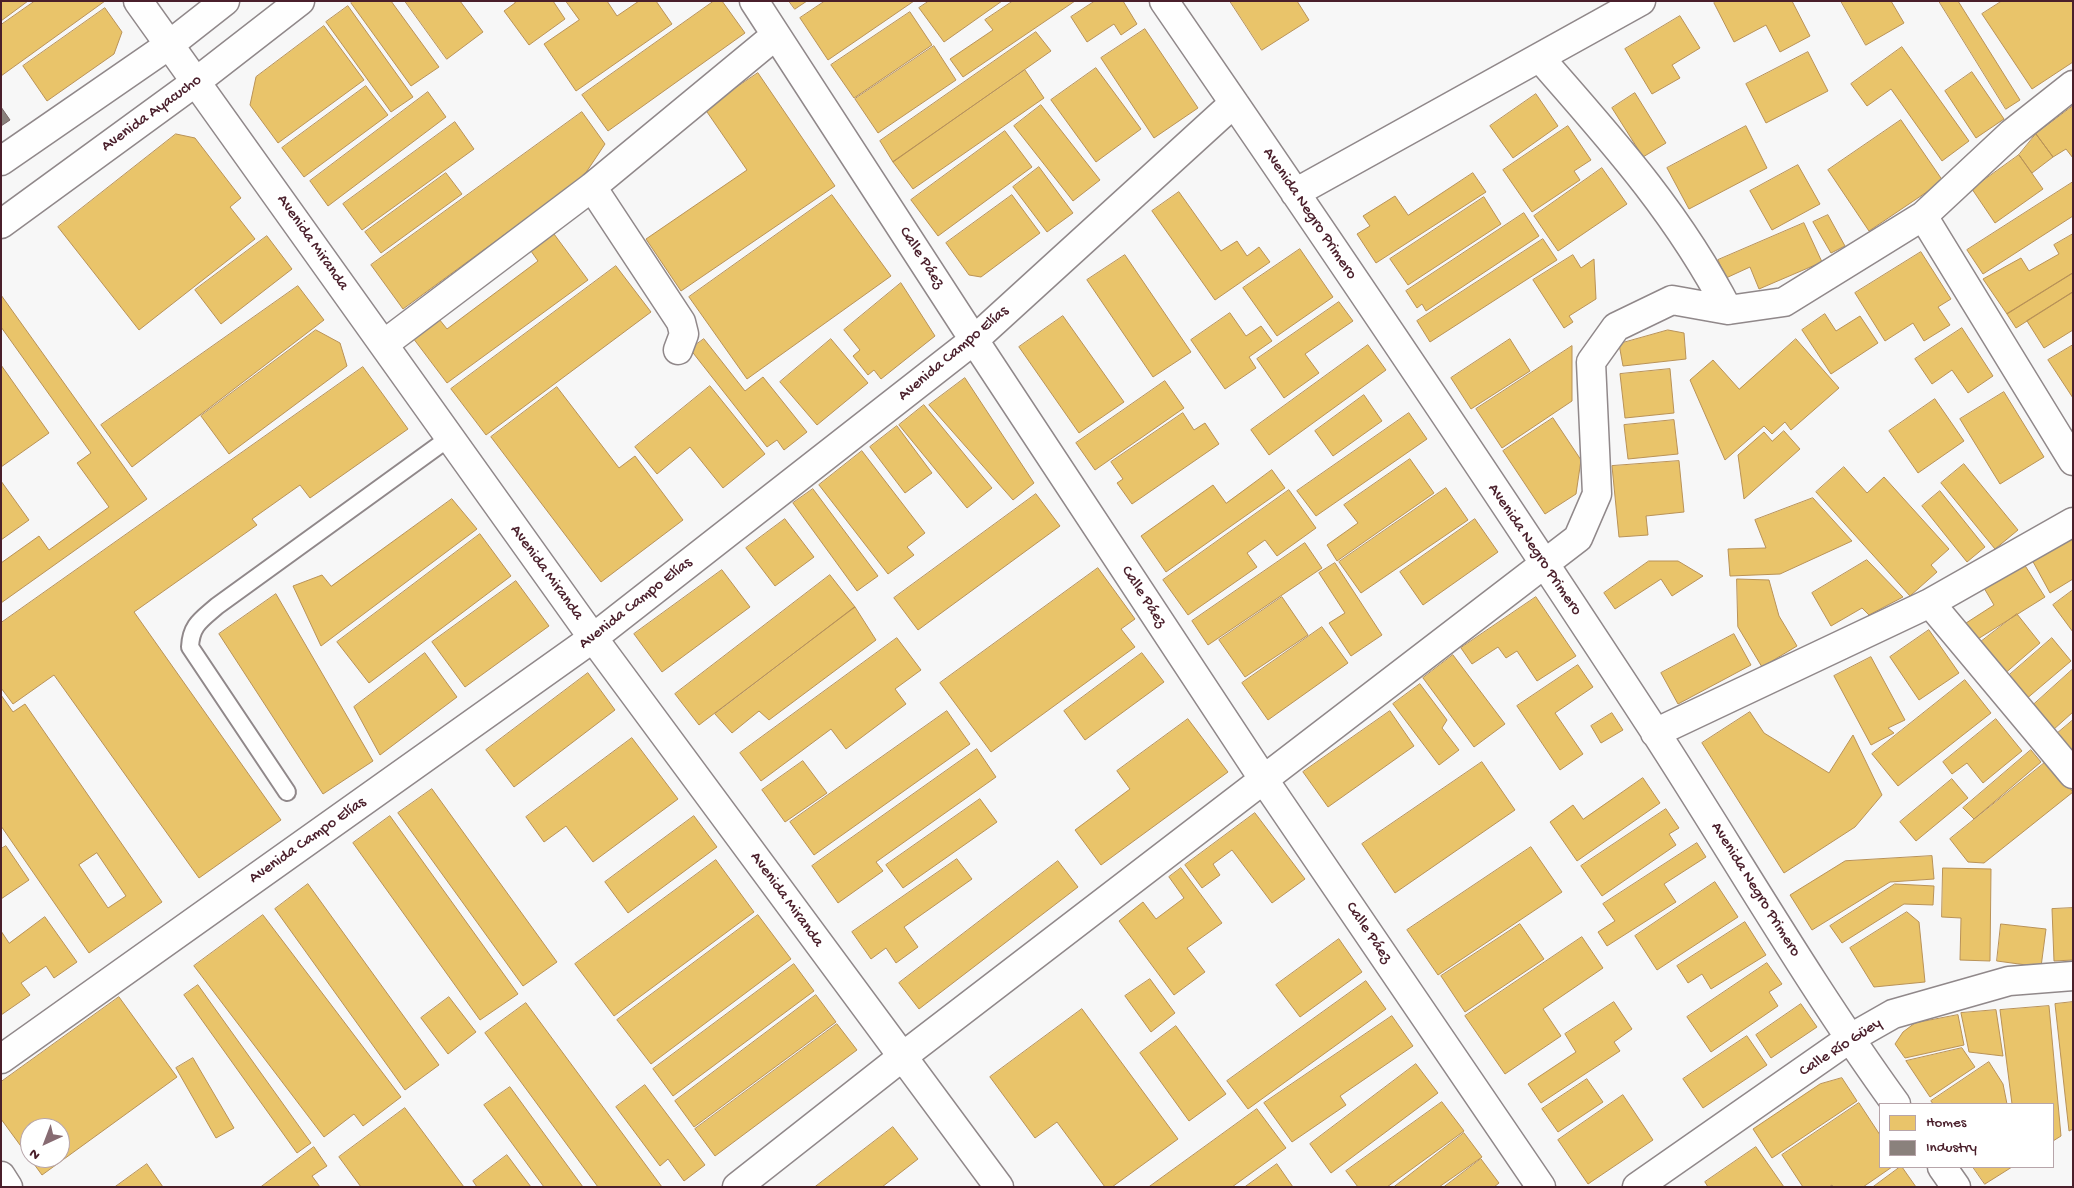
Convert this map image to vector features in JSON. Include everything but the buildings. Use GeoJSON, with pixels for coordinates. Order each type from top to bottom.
{"type":"FeatureCollection","features":[{"type":"Feature","properties":{"kind":"street","name":"Avenida Miranda"},"geometry":{"type":"LineString","coordinates":[[138,1],[197,81],[593,638],[999,1187]]}},
{"type":"Feature","properties":{"kind":"street"},"geometry":{"type":"LineString","coordinates":[[1,161],[169,45],[225,1]]}},
{"type":"Feature","properties":{"kind":"street","name":"Avenida Ayacucho"},"geometry":{"type":"LineString","coordinates":[[1,224],[197,81],[300,1]]}},
{"type":"Feature","properties":{"kind":"street","name":"Calle Páez"},"geometry":{"type":"LineString","coordinates":[[754,1],[974,340],[1264,780],[1540,1187]]}},
{"type":"Feature","properties":{"kind":"street","name":"Avenida Negro Primero"},"geometry":{"type":"LineString","coordinates":[[1164,1],[1544,564],[1655,732],[1849,1039],[1895,1103]]}},
{"type":"Feature","properties":{"kind":"street"},"geometry":{"type":"LineString","coordinates":[[1295,193],[1641,1]]}},
{"type":"Feature","properties":{"kind":"street"},"geometry":{"type":"LineString","coordinates":[[384,344],[592,186],[776,35]]}},
{"type":"Feature","properties":{"kind":"street"},"geometry":{"type":"LineString","coordinates":[[1540,58],[1652,189],[1686,236],[1711,277],[1728,310]]}},
{"type":"Feature","properties":{"kind":"street"},"geometry":{"type":"LineString","coordinates":[[737,1187],[902,1056],[1578,538],[1597,494],[1591,362],[1616,327],[1672,300],[1728,310],[1784,302],[1923,216],[2011,134],[2073,85]]}},
{"type":"Feature","properties":{"kind":"street","name":"Avenida Campo Elías"},"geometry":{"type":"LineString","coordinates":[[1,1059],[593,638],[974,340],[1234,103]]}},
{"type":"Feature","properties":{"kind":"street"},"geometry":{"type":"LineString","coordinates":[[592,186],[681,322],[684,334],[678,350]]}},
{"type":"Feature","properties":{"kind":"street"},"geometry":{"type":"LineString","coordinates":[[1923,216],[2073,461]]}},
{"type":"Feature","properties":{"kind":"street"},"geometry":{"type":"LineString","coordinates":[[1655,732],[1930,603],[2073,522]]}},
{"type":"Feature","properties":{"kind":"street"},"geometry":{"type":"LineString","coordinates":[[1930,603],[2073,774]]}},
{"type":"Feature","properties":{"kind":"street","name":"Calle Río Güey"},"geometry":{"type":"LineString","coordinates":[[1637,1187],[1849,1039],[1893,1014],[2009,981],[2073,976]]}},
{"type":"Feature","properties":{"kind":"street"},"geometry":{"type":"LineString","coordinates":[[1943,1168],[1956,1187]]}},
{"type":"Feature","properties":{"kind":"street"},"geometry":{"type":"LineString","coordinates":[[1,1176],[8,1187]]}},
{"type":"Feature","properties":{"kind":"lane"},"geometry":{"type":"LineString","coordinates":[[287,792],[190,648],[190,635],[195,626],[217,606],[449,438]]}}]}
